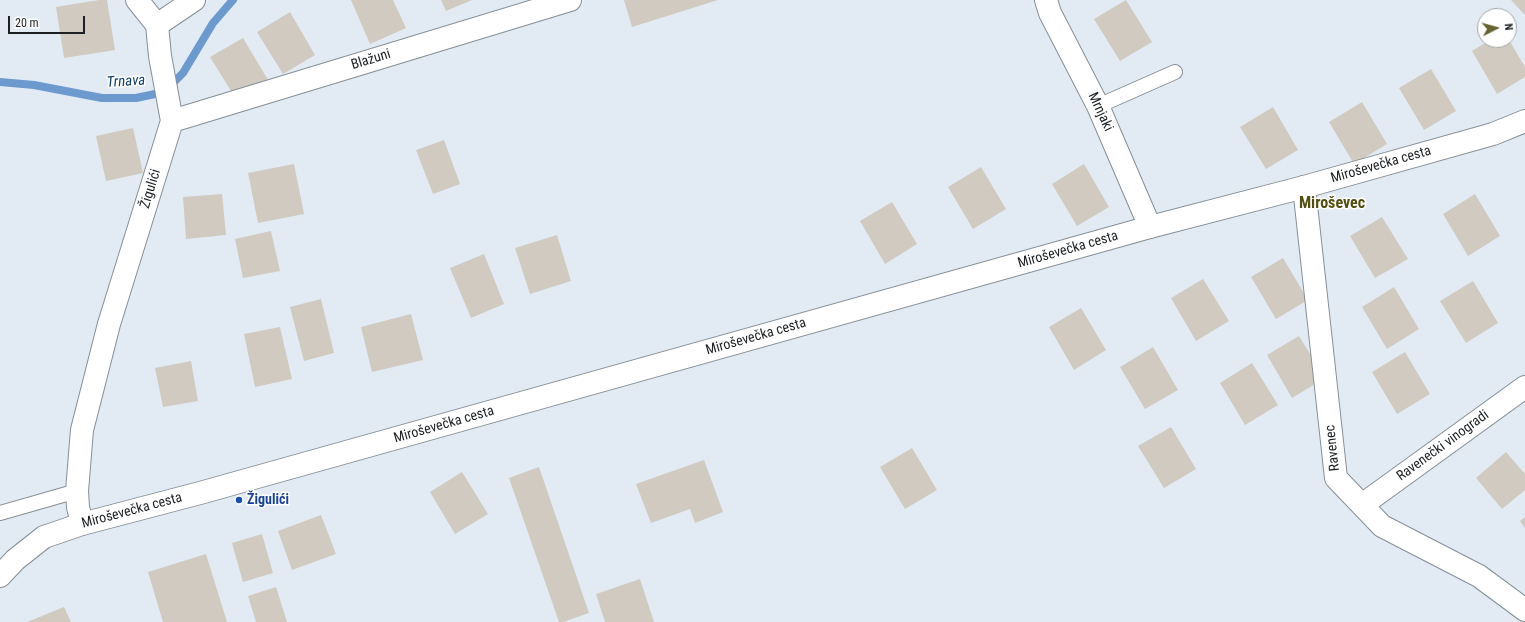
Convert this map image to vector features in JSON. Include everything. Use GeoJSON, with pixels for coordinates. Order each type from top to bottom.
{"type":"FeatureCollection","features":[{"type":"Feature","properties":{"kind":"street"},"geometry":{"type":"LineString","coordinates":[[137,0],[157,25],[194,0]]}},
{"type":"Feature","properties":{"kind":"street","name":"Blažuni"},"geometry":{"type":"LineString","coordinates":[[170,115],[570,0]]}},
{"type":"Feature","properties":{"kind":"street","name":"Mrnjaki"},"geometry":{"type":"LineString","coordinates":[[1046,0],[1050,13],[1098,106],[1150,227]]}},
{"type":"Feature","properties":{"kind":"street","name":"Žigulići"},"geometry":{"type":"LineString","coordinates":[[82,524],[78,507],[77,491],[82,430],[107,332],[170,115],[157,25]]}},
{"type":"Feature","properties":{"kind":"street","name":"Miroševečka cesta"},"geometry":{"type":"LineString","coordinates":[[0,576],[15,560],[44,537],[82,524],[200,493],[1150,227],[1304,187],[1493,134],[1525,122]]}},
{"type":"Feature","properties":{"kind":"street","name":"Ravenec"},"geometry":{"type":"LineString","coordinates":[[1304,187],[1336,478],[1382,526],[1478,576],[1525,610]]}},
{"type":"Feature","properties":{"kind":"street","name":"Ravenečki vinogradi"},"geometry":{"type":"LineString","coordinates":[[1362,505],[1525,388]]}},
{"type":"Feature","properties":{"kind":"lane"},"geometry":{"type":"LineString","coordinates":[[1098,106],[1175,72]]}},
{"type":"Feature","properties":{"kind":"lane"},"geometry":{"type":"LineString","coordinates":[[0,513],[77,491]]}},
{"type":"Feature","properties":{"kind":"building"},"geometry":{"type":"Polygon","coordinates":[[[107,0],[115,50],[64,58],[56,7],[107,0]]]}},
{"type":"Feature","properties":{"kind":"building"},"geometry":{"type":"Polygon","coordinates":[[[351,0],[393,0],[406,28],[370,44],[351,0]]]}},
{"type":"Feature","properties":{"kind":"building"},"geometry":{"type":"Polygon","coordinates":[[[441,0],[472,0],[446,11],[441,0]]]}},
{"type":"Feature","properties":{"kind":"building"},"geometry":{"type":"Polygon","coordinates":[[[624,0],[718,0],[632,27],[624,0]]]}},
{"type":"Feature","properties":{"kind":"building"},"geometry":{"type":"Polygon","coordinates":[[[1126,0],[1152,42],[1120,61],[1094,19],[1126,0]]]}},
{"type":"Feature","properties":{"kind":"building"},"geometry":{"type":"Polygon","coordinates":[[[1511,0],[1525,0],[1525,15],[1511,0]]]}},
{"type":"Feature","properties":{"kind":"building"},"geometry":{"type":"Polygon","coordinates":[[[290,12],[315,55],[283,74],[257,32],[290,12]]]}},
{"type":"Feature","properties":{"kind":"building"},"geometry":{"type":"Polygon","coordinates":[[[243,38],[268,80],[236,99],[210,57],[243,38]]]}},
{"type":"Feature","properties":{"kind":"building"},"geometry":{"type":"Polygon","coordinates":[[[1477,48],[1514,48],[1525,67],[1525,77],[1497,94],[1472,51],[1477,48]]]}},
{"type":"Feature","properties":{"kind":"building"},"geometry":{"type":"Polygon","coordinates":[[[1431,69],[1456,111],[1424,130],[1399,88],[1431,69]]]}},
{"type":"Feature","properties":{"kind":"building"},"geometry":{"type":"Polygon","coordinates":[[[1362,102],[1387,144],[1354,164],[1329,122],[1362,102]]]}},
{"type":"Feature","properties":{"kind":"building"},"geometry":{"type":"Polygon","coordinates":[[[1273,107],[1298,150],[1266,169],[1240,127],[1273,107]]]}},
{"type":"Feature","properties":{"kind":"building"},"geometry":{"type":"Polygon","coordinates":[[[133,128],[143,173],[106,181],[96,136],[133,128]]]}},
{"type":"Feature","properties":{"kind":"building"},"geometry":{"type":"Polygon","coordinates":[[[444,140],[460,184],[433,194],[416,150],[444,140]]]}},
{"type":"Feature","properties":{"kind":"building"},"geometry":{"type":"Polygon","coordinates":[[[294,164],[304,214],[258,223],[248,173],[294,164]]]}},
{"type":"Feature","properties":{"kind":"building"},"geometry":{"type":"Polygon","coordinates":[[[1084,164],[1109,207],[1077,226],[1052,184],[1084,164]]]}},
{"type":"Feature","properties":{"kind":"building"},"geometry":{"type":"Polygon","coordinates":[[[981,167],[1006,209],[973,229],[948,187],[981,167]]]}},
{"type":"Feature","properties":{"kind":"building"},"geometry":{"type":"Polygon","coordinates":[[[222,194],[226,235],[186,239],[183,197],[222,194]]]}},
{"type":"Feature","properties":{"kind":"building"},"geometry":{"type":"Polygon","coordinates":[[[1475,194],[1500,236],[1468,256],[1443,214],[1475,194]]]}},
{"type":"Feature","properties":{"kind":"building"},"geometry":{"type":"Polygon","coordinates":[[[892,202],[917,244],[885,264],[860,221],[892,202]]]}},
{"type":"Feature","properties":{"kind":"building"},"geometry":{"type":"Polygon","coordinates":[[[1382,217],[1408,259],[1375,278],[1350,236],[1382,217]]]}},
{"type":"Feature","properties":{"kind":"building"},"geometry":{"type":"Polygon","coordinates":[[[271,231],[280,271],[243,278],[235,239],[271,231]]]}},
{"type":"Feature","properties":{"kind":"building"},"geometry":{"type":"Polygon","coordinates":[[[557,235],[571,281],[530,294],[515,248],[557,235]]]}},
{"type":"Feature","properties":{"kind":"building"},"geometry":{"type":"Polygon","coordinates":[[[484,254],[504,304],[471,318],[450,268],[484,254]]]}},
{"type":"Feature","properties":{"kind":"building"},"geometry":{"type":"Polygon","coordinates":[[[1283,258],[1308,300],[1276,319],[1251,277],[1283,258]]]}},
{"type":"Feature","properties":{"kind":"building"},"geometry":{"type":"Polygon","coordinates":[[[1203,279],[1229,321],[1196,341],[1171,298],[1203,279]]]}},
{"type":"Feature","properties":{"kind":"building"},"geometry":{"type":"Polygon","coordinates":[[[1473,281],[1498,323],[1466,343],[1440,301],[1473,281]]]}},
{"type":"Feature","properties":{"kind":"building"},"geometry":{"type":"Polygon","coordinates":[[[1394,287],[1419,329],[1387,349],[1362,307],[1394,287]]]}},
{"type":"Feature","properties":{"kind":"building"},"geometry":{"type":"Polygon","coordinates":[[[321,299],[334,353],[304,361],[290,307],[321,299]]]}},
{"type":"Feature","properties":{"kind":"building"},"geometry":{"type":"Polygon","coordinates":[[[1081,308],[1106,350],[1074,370],[1049,327],[1081,308]]]}},
{"type":"Feature","properties":{"kind":"building"},"geometry":{"type":"Polygon","coordinates":[[[411,314],[423,360],[372,372],[361,327],[411,314]]]}},
{"type":"Feature","properties":{"kind":"building"},"geometry":{"type":"Polygon","coordinates":[[[280,327],[292,379],[255,387],[244,334],[280,327]]]}},
{"type":"Feature","properties":{"kind":"building"},"geometry":{"type":"Polygon","coordinates":[[[1299,336],[1325,378],[1292,398],[1267,355],[1299,336]]]}},
{"type":"Feature","properties":{"kind":"building"},"geometry":{"type":"Polygon","coordinates":[[[1153,347],[1178,390],[1145,409],[1120,367],[1153,347]]]}},
{"type":"Feature","properties":{"kind":"building"},"geometry":{"type":"Polygon","coordinates":[[[1405,352],[1430,394],[1397,414],[1372,372],[1405,352]]]}},
{"type":"Feature","properties":{"kind":"building"},"geometry":{"type":"Polygon","coordinates":[[[191,361],[198,401],[163,407],[155,368],[191,361]]]}},
{"type":"Feature","properties":{"kind":"building"},"geometry":{"type":"Polygon","coordinates":[[[1252,363],[1278,405],[1245,425],[1220,383],[1252,363]]]}},
{"type":"Feature","properties":{"kind":"building"},"geometry":{"type":"Polygon","coordinates":[[[1171,427],[1196,469],[1164,488],[1138,446],[1171,427]]]}},
{"type":"Feature","properties":{"kind":"building"},"geometry":{"type":"Polygon","coordinates":[[[912,448],[937,490],[905,509],[880,467],[912,448]]]}},
{"type":"Feature","properties":{"kind":"building"},"geometry":{"type":"Polygon","coordinates":[[[1506,452],[1525,474],[1525,490],[1502,509],[1476,478],[1506,452]]]}},
{"type":"Feature","properties":{"kind":"building"},"geometry":{"type":"Polygon","coordinates":[[[704,460],[723,512],[695,523],[690,509],[651,523],[636,484],[704,460]]]}},
{"type":"Feature","properties":{"kind":"building"},"geometry":{"type":"Polygon","coordinates":[[[539,467],[589,613],[563,622],[559,622],[509,478],[539,467]]]}},
{"type":"Feature","properties":{"kind":"building"},"geometry":{"type":"Polygon","coordinates":[[[462,472],[488,514],[455,534],[430,492],[462,472]]]}},
{"type":"Feature","properties":{"kind":"building"},"geometry":{"type":"Polygon","coordinates":[[[321,515],[336,554],[292,570],[278,531],[321,515]]]}},
{"type":"Feature","properties":{"kind":"building"},"geometry":{"type":"Polygon","coordinates":[[[1525,517],[1525,528],[1520,521],[1525,517]]]}},
{"type":"Feature","properties":{"kind":"building"},"geometry":{"type":"Polygon","coordinates":[[[262,534],[273,573],[243,582],[232,543],[262,534]]]}},
{"type":"Feature","properties":{"kind":"building"},"geometry":{"type":"Polygon","coordinates":[[[206,554],[227,622],[163,622],[148,572],[206,554]]]}},
{"type":"Feature","properties":{"kind":"building"},"geometry":{"type":"Polygon","coordinates":[[[640,579],[654,622],[605,622],[596,594],[640,579]]]}},
{"type":"Feature","properties":{"kind":"building"},"geometry":{"type":"Polygon","coordinates":[[[276,587],[287,622],[256,622],[248,596],[276,587]]]}},
{"type":"Feature","properties":{"kind":"building"},"geometry":{"type":"Polygon","coordinates":[[[64,607],[71,622],[27,622],[64,607]]]}},
{"type":"Feature","properties":{"kind":"waterway","name":"Trnava"},"geometry":{"type":"LineString","coordinates":[[0,82],[34,85],[102,98],[136,98],[155,94],[173,83],[183,73],[213,23],[233,0]]}},
{"type":"Feature","properties":{"kind":"place","name":"Žigulići"},"geometry":{"type":"Point","coordinates":[239,500]}},
{"type":"Feature","properties":{"kind":"district","name":"Miroševec"},"geometry":{"type":"Point","coordinates":[1332,204]}}]}
